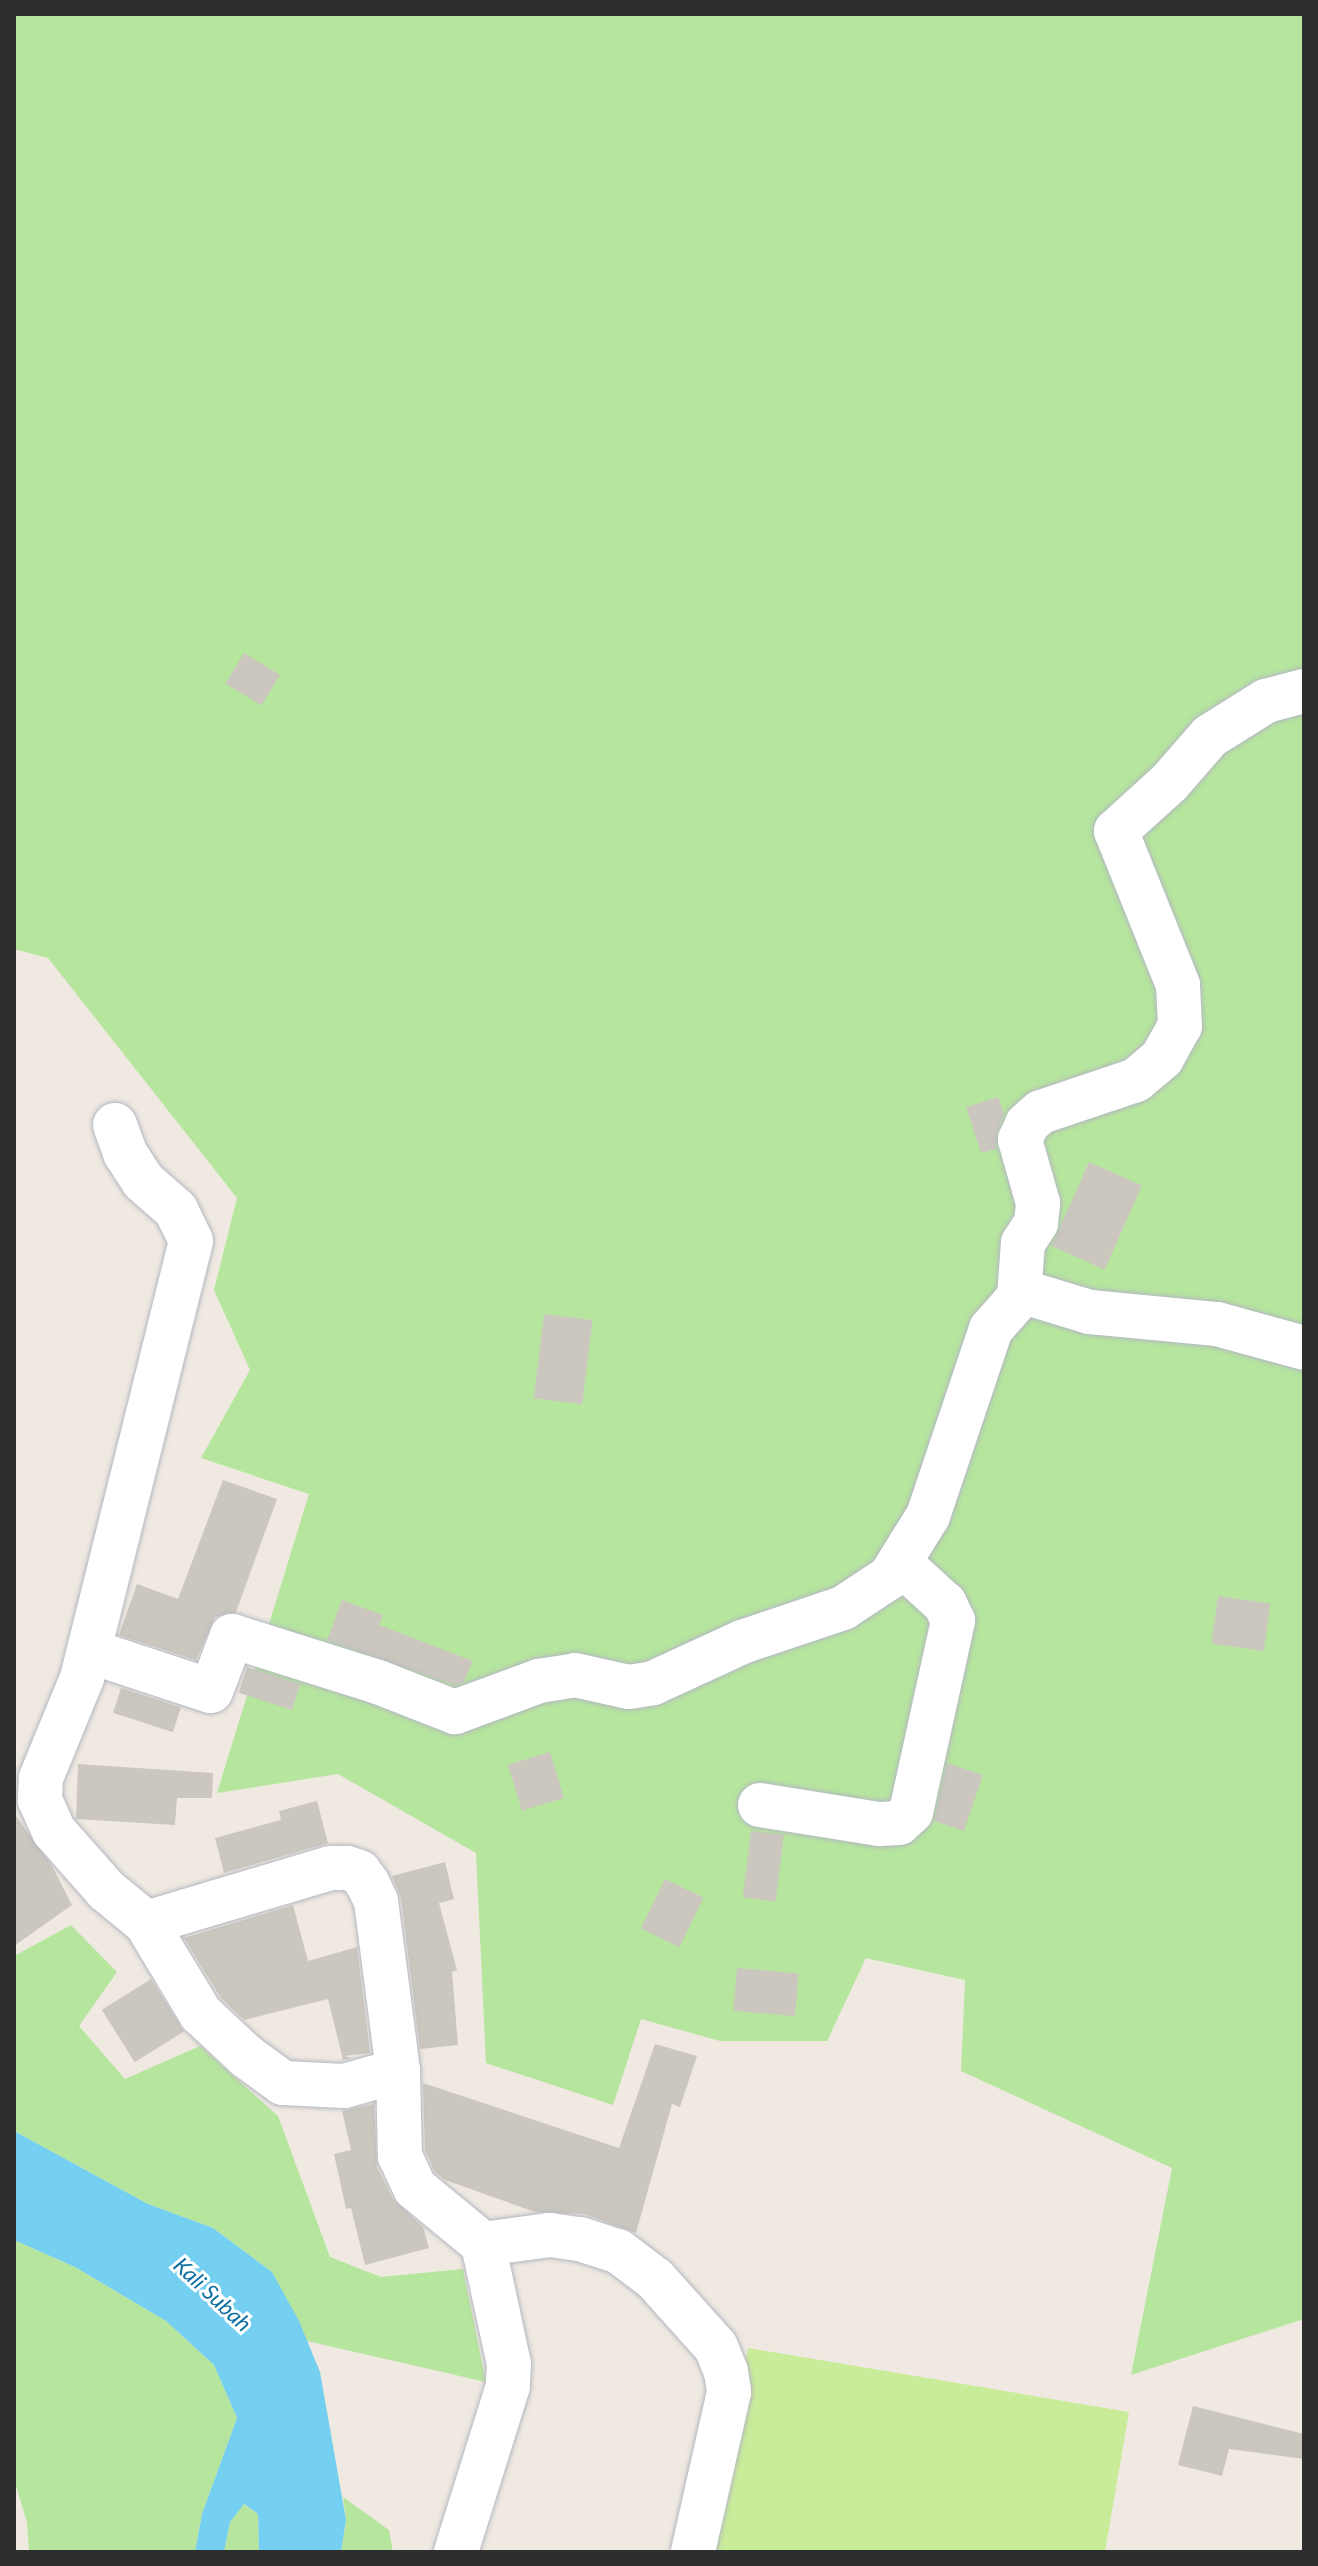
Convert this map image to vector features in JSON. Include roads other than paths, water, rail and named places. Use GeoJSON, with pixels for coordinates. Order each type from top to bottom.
{"type":"FeatureCollection","features":[{"type":"Feature","properties":{"kind":"street"},"geometry":{"type":"LineString","coordinates":[[1019,1297],[1023,1243],[1036,1223],[1038,1203],[1020,1140],[1027,1124],[1041,1112],[1136,1080],[1162,1058],[1180,1026],[1178,985],[1116,831],[1169,783],[1210,736],[1266,701],[1304,691]]}},
{"type":"Feature","properties":{"kind":"street"},"geometry":{"type":"LineString","coordinates":[[115,1125],[125,1153],[143,1181],[176,1210],[187,1226],[191,1241],[82,1678],[41,1778],[40,1800],[63,1841],[106,1890],[146,1923],[201,2014],[246,2056],[283,2083],[344,2086],[398,2071]]}},
{"type":"Feature","properties":{"kind":"street"},"geometry":{"type":"LineString","coordinates":[[89,1651],[211,1691],[232,1636],[378,1682],[455,1712],[539,1681],[575,1675],[629,1687],[653,1683],[754,1637],[843,1608],[871,1592],[901,1564],[928,1516],[991,1329],[1019,1297],[1027,1293],[1090,1312],[1217,1324],[1304,1348]]}},
{"type":"Feature","properties":{"kind":"street"},"geometry":{"type":"LineString","coordinates":[[760,1805],[879,1824],[899,1823],[911,1812],[953,1621],[945,1604],[901,1564]]}},
{"type":"Feature","properties":{"kind":"street"},"geometry":{"type":"LineString","coordinates":[[146,1923],[330,1868],[359,1872],[376,1901],[398,2071],[400,2156],[415,2188],[483,2244],[506,2344],[508,2386],[456,2552]]}},
{"type":"Feature","properties":{"kind":"street"},"geometry":{"type":"LineString","coordinates":[[483,2244],[550,2235],[580,2239],[618,2251],[655,2279],[716,2347],[729,2392],[693,2552]]}},
{"type":"Feature","properties":{"kind":"water","name":"Kali Subah"},"geometry":{"type":"Polygon","coordinates":[[[14,2131],[148,2204],[213,2228],[272,2272],[299,2321],[320,2372],[346,2520],[341,2552],[259,2552],[258,2514],[244,2504],[230,2522],[224,2552],[195,2552],[202,2514],[237,2418],[214,2365],[166,2321],[75,2267],[14,2240],[14,2131]]]}}]}
